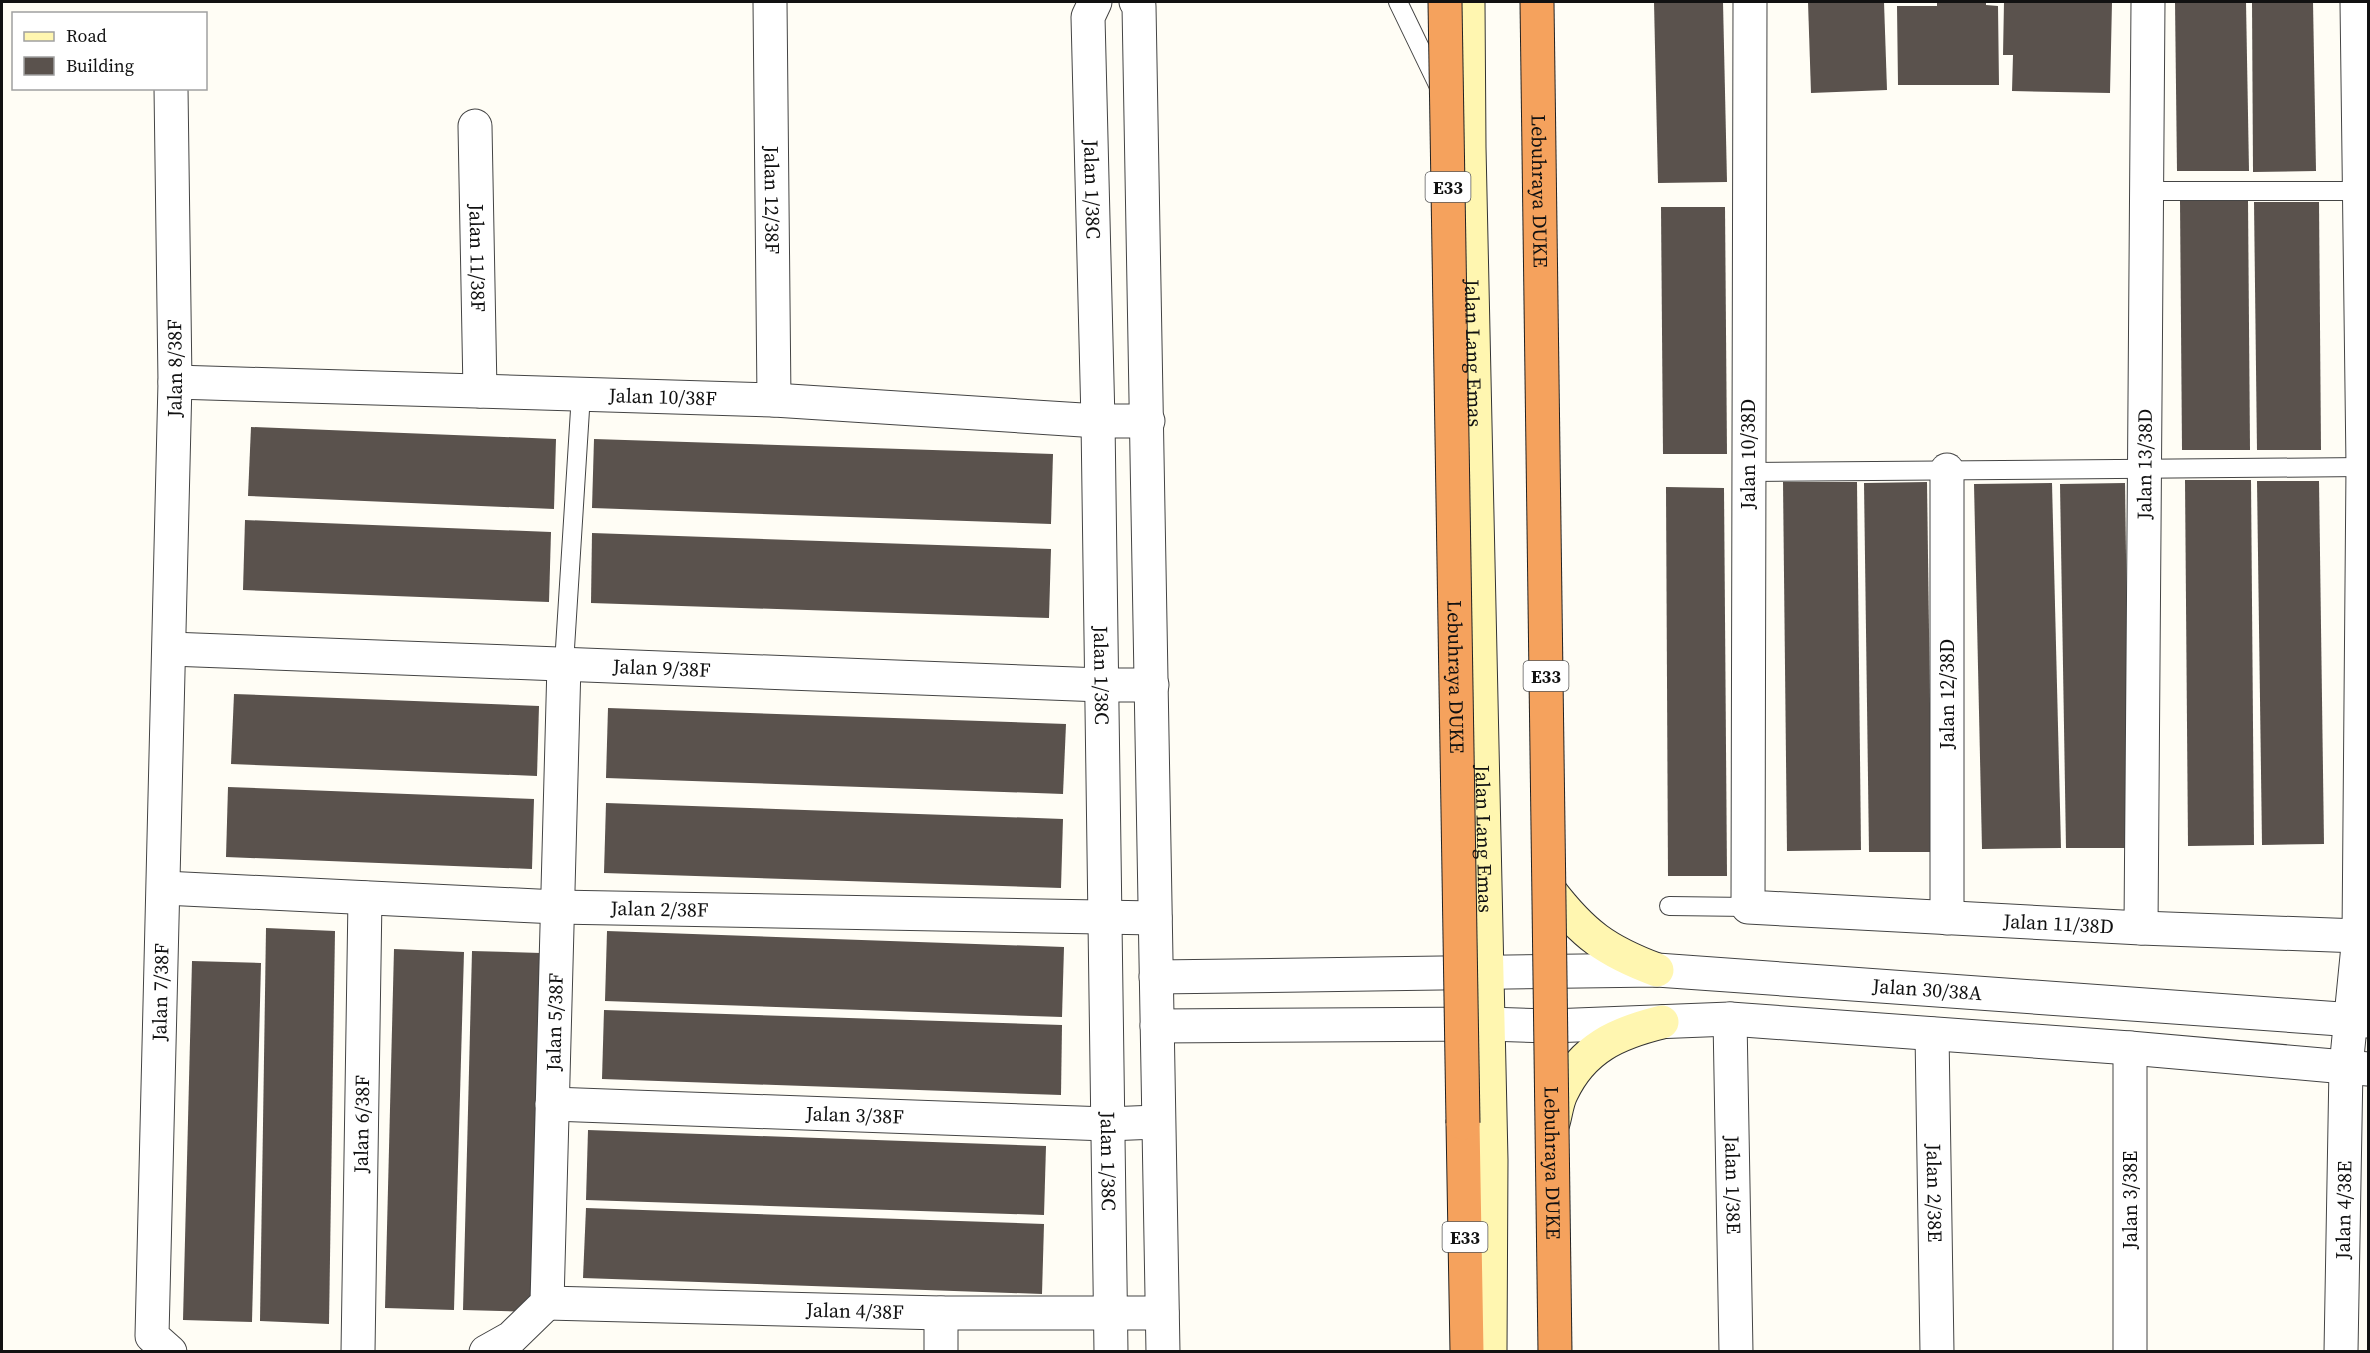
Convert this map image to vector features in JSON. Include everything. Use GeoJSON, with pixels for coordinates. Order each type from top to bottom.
{"type":"FeatureCollection","features":[{"type":"Feature","properties":{"kind":"highway","name":"Lebuhraya DUKE"},"geometry":{"type":"LineString","coordinates":[[1537,2],[1557,1352]]}},
{"type":"Feature","properties":{"kind":"highway","name":"Lebuhraya DUKE"},"geometry":{"type":"LineString","coordinates":[[1459,6],[1467,1352]]}},
{"type":"Feature","properties":{"kind":"main road"},"geometry":{"type":"LineString","coordinates":[[1550,2],[1552,197],[1550,972],[1557,1352]]}},
{"type":"Feature","properties":{"kind":"main road","name":"Jalan Lang Emas"},"geometry":{"type":"LineString","coordinates":[[1459,6],[1469,147],[1491,1160],[1490,1352]]}},
{"type":"Feature","properties":{"kind":"main road"},"geometry":{"type":"LineString","coordinates":[[1550,891],[1571,918],[1596,941],[1625,958],[1657,970]]}},
{"type":"Feature","properties":{"kind":"main road"},"geometry":{"type":"LineString","coordinates":[[1553,1124],[1561,1093],[1578,1065],[1601,1044],[1629,1030],[1662,1022]]}},
{"type":"Feature","properties":{"kind":"street","name":"Jalan 12/38F"},"geometry":{"type":"LineString","coordinates":[[770,2],[774,400]]}},
{"type":"Feature","properties":{"kind":"street","name":"Jalan 1/38C"},"geometry":{"type":"LineString","coordinates":[[1095,2],[1088,17],[1098,421],[1111,1352]]}},
{"type":"Feature","properties":{"kind":"street"},"geometry":{"type":"LineString","coordinates":[[1136,2],[1139,6],[1148,421],[1157,1122],[1163,1352]]}},
{"type":"Feature","properties":{"kind":"street","name":"Jalan 10/38D"},"geometry":{"type":"LineString","coordinates":[[1748,907],[1750,2]]}},
{"type":"Feature","properties":{"kind":"street","name":"Jalan 13/38D"},"geometry":{"type":"LineString","coordinates":[[2141,928],[2148,2]]}},
{"type":"Feature","properties":{"kind":"street","name":"Jalan 4/38E"},"geometry":{"type":"LineString","coordinates":[[2341,1352],[2364,935],[2363,467],[2356,2]]}},
{"type":"Feature","properties":{"kind":"street","name":"Jalan 8/38F"},"geometry":{"type":"LineString","coordinates":[[170,649],[175,382],[171,90]]}},
{"type":"Feature","properties":{"kind":"street","name":"Jalan 11/38F"},"geometry":{"type":"LineString","coordinates":[[475,126],[480,391]]}},
{"type":"Feature","properties":{"kind":"street","name":"Jalan 10/38F"},"geometry":{"type":"LineString","coordinates":[[175,382],[774,400],[1098,421],[1148,421]]}},
{"type":"Feature","properties":{"kind":"street","name":"Jalan 12/38D"},"geometry":{"type":"LineString","coordinates":[[1947,470],[1947,918]]}},
{"type":"Feature","properties":{"kind":"street","name":"Jalan 9/38F"},"geometry":{"type":"LineString","coordinates":[[170,649],[1102,685],[1152,685]]}},
{"type":"Feature","properties":{"kind":"street","name":"Jalan 7/38F"},"geometry":{"type":"LineString","coordinates":[[161,1344],[164,888],[170,649]]}},
{"type":"Feature","properties":{"kind":"street","name":"Jalan 5/38F"},"geometry":{"type":"LineString","coordinates":[[547,1303],[564,664]]}},
{"type":"Feature","properties":{"kind":"street","name":"Jalan 2/38F"},"geometry":{"type":"LineString","coordinates":[[164,888],[557,907],[1155,918]]}},
{"type":"Feature","properties":{"kind":"street","name":"Jalan 6/38F"},"geometry":{"type":"LineString","coordinates":[[358,1352],[365,898]]}},
{"type":"Feature","properties":{"kind":"street","name":"Jalan 11/38D"},"geometry":{"type":"LineString","coordinates":[[1748,907],[2141,928],[2364,935]]}},
{"type":"Feature","properties":{"kind":"street","name":"Jalan 30/38A"},"geometry":{"type":"LineString","coordinates":[[1156,977],[1657,970],[2360,1021]]}},
{"type":"Feature","properties":{"kind":"street"},"geometry":{"type":"LineString","coordinates":[[1156,1026],[1488,1024],[1551,1026],[1731,1019],[2130,1048],[2357,1068]]}},
{"type":"Feature","properties":{"kind":"street","name":"Jalan 1/38E"},"geometry":{"type":"LineString","coordinates":[[1731,1019],[1736,1352]]}},
{"type":"Feature","properties":{"kind":"street","name":"Jalan 2/38E"},"geometry":{"type":"LineString","coordinates":[[1932,1034],[1937,1352]]}},
{"type":"Feature","properties":{"kind":"street","name":"Jalan 3/38E"},"geometry":{"type":"LineString","coordinates":[[2130,1048],[2130,1352]]}},
{"type":"Feature","properties":{"kind":"street","name":"Jalan 3/38F"},"geometry":{"type":"LineString","coordinates":[[552,1104],[1107,1124],[1157,1122]]}},
{"type":"Feature","properties":{"kind":"street"},"geometry":{"type":"LineString","coordinates":[[486,1352],[511,1338],[547,1303]]}},
{"type":"Feature","properties":{"kind":"street","name":"Jalan 4/38F"},"geometry":{"type":"LineString","coordinates":[[547,1303],[941,1313],[1162,1313]]}},
{"type":"Feature","properties":{"kind":"street"},"geometry":{"type":"LineString","coordinates":[[941,1313],[941,1352]]}},
{"type":"Feature","properties":{"kind":"lane"},"geometry":{"type":"LineString","coordinates":[[1398,2],[1469,147]]}},
{"type":"Feature","properties":{"kind":"lane"},"geometry":{"type":"LineString","coordinates":[[2146,191],[2360,191]]}},
{"type":"Feature","properties":{"kind":"lane"},"geometry":{"type":"LineString","coordinates":[[564,664],[581,394]]}},
{"type":"Feature","properties":{"kind":"lane"},"geometry":{"type":"LineString","coordinates":[[1748,472],[2363,467]]}},
{"type":"Feature","properties":{"kind":"lane"},"geometry":{"type":"LineString","coordinates":[[1669,906],[1748,907]]}},
{"type":"Feature","properties":{"kind":"building"},"geometry":{"type":"Polygon","coordinates":[[[1654,2],[1723,2],[1727,182],[1658,183],[1654,2]]]}},
{"type":"Feature","properties":{"kind":"building"},"geometry":{"type":"Polygon","coordinates":[[[1808,2],[1884,2],[1887,90],[1811,93],[1808,2]]]}},
{"type":"Feature","properties":{"kind":"building"},"geometry":{"type":"Polygon","coordinates":[[[1937,2],[1986,2],[1986,5],[1998,6],[1999,85],[1898,85],[1897,6],[1937,6],[1937,2]]]}},
{"type":"Feature","properties":{"kind":"building"},"geometry":{"type":"Polygon","coordinates":[[[2004,2],[2112,2],[2110,93],[2012,91],[2013,55],[2003,55],[2004,2]]]}},
{"type":"Feature","properties":{"kind":"building"},"geometry":{"type":"Polygon","coordinates":[[[2175,2],[2246,2],[2249,171],[2177,171],[2175,2]]]}},
{"type":"Feature","properties":{"kind":"building"},"geometry":{"type":"Polygon","coordinates":[[[2252,2],[2313,2],[2316,171],[2253,172],[2252,2]]]}},
{"type":"Feature","properties":{"kind":"building"},"geometry":{"type":"Polygon","coordinates":[[[2180,201],[2248,201],[2250,450],[2182,450],[2180,201]]]}},
{"type":"Feature","properties":{"kind":"building"},"geometry":{"type":"Polygon","coordinates":[[[2254,202],[2319,202],[2321,450],[2257,450],[2254,202]]]}},
{"type":"Feature","properties":{"kind":"building"},"geometry":{"type":"Polygon","coordinates":[[[1661,207],[1725,207],[1727,454],[1663,454],[1661,207]]]}},
{"type":"Feature","properties":{"kind":"building"},"geometry":{"type":"Polygon","coordinates":[[[251,427],[556,439],[554,509],[248,496],[251,427]]]}},
{"type":"Feature","properties":{"kind":"building"},"geometry":{"type":"Polygon","coordinates":[[[594,439],[1053,454],[1051,524],[592,508],[594,439]]]}},
{"type":"Feature","properties":{"kind":"building"},"geometry":{"type":"Polygon","coordinates":[[[2185,480],[2251,480],[2254,845],[2188,846],[2185,480]]]}},
{"type":"Feature","properties":{"kind":"building"},"geometry":{"type":"Polygon","coordinates":[[[2257,481],[2319,481],[2324,844],[2262,845],[2257,481]]]}},
{"type":"Feature","properties":{"kind":"building"},"geometry":{"type":"Polygon","coordinates":[[[1783,482],[1857,482],[1861,850],[1787,851],[1783,482]]]}},
{"type":"Feature","properties":{"kind":"building"},"geometry":{"type":"Polygon","coordinates":[[[1927,482],[1932,852],[1869,852],[1864,483],[1927,482]]]}},
{"type":"Feature","properties":{"kind":"building"},"geometry":{"type":"Polygon","coordinates":[[[2052,483],[2061,848],[1982,849],[1974,484],[2052,483]]]}},
{"type":"Feature","properties":{"kind":"building"},"geometry":{"type":"Polygon","coordinates":[[[2125,483],[2130,848],[2066,848],[2060,484],[2125,483]]]}},
{"type":"Feature","properties":{"kind":"building"},"geometry":{"type":"Polygon","coordinates":[[[1666,487],[1724,488],[1727,876],[1668,876],[1666,487]]]}},
{"type":"Feature","properties":{"kind":"building"},"geometry":{"type":"Polygon","coordinates":[[[245,520],[551,532],[549,602],[243,590],[245,520]]]}},
{"type":"Feature","properties":{"kind":"building"},"geometry":{"type":"Polygon","coordinates":[[[592,533],[1051,549],[1049,618],[591,603],[592,533]]]}},
{"type":"Feature","properties":{"kind":"building"},"geometry":{"type":"Polygon","coordinates":[[[234,694],[539,706],[537,776],[231,764],[234,694]]]}},
{"type":"Feature","properties":{"kind":"building"},"geometry":{"type":"Polygon","coordinates":[[[608,708],[1066,724],[1063,794],[606,778],[608,708]]]}},
{"type":"Feature","properties":{"kind":"building"},"geometry":{"type":"Polygon","coordinates":[[[228,787],[534,799],[532,869],[226,857],[228,787]]]}},
{"type":"Feature","properties":{"kind":"building"},"geometry":{"type":"Polygon","coordinates":[[[606,803],[1063,819],[1061,888],[604,873],[606,803]]]}},
{"type":"Feature","properties":{"kind":"building"},"geometry":{"type":"Polygon","coordinates":[[[266,928],[335,931],[329,1324],[260,1321],[266,928]]]}},
{"type":"Feature","properties":{"kind":"building"},"geometry":{"type":"Polygon","coordinates":[[[607,931],[1064,947],[1062,1017],[605,1001],[607,931]]]}},
{"type":"Feature","properties":{"kind":"building"},"geometry":{"type":"Polygon","coordinates":[[[394,949],[464,952],[454,1310],[385,1308],[394,949]]]}},
{"type":"Feature","properties":{"kind":"building"},"geometry":{"type":"Polygon","coordinates":[[[472,951],[541,953],[532,1312],[463,1310],[472,951]]]}},
{"type":"Feature","properties":{"kind":"building"},"geometry":{"type":"Polygon","coordinates":[[[192,961],[261,963],[252,1322],[183,1320],[192,961]]]}},
{"type":"Feature","properties":{"kind":"building"},"geometry":{"type":"Polygon","coordinates":[[[604,1010],[1062,1025],[1061,1095],[602,1079],[604,1010]]]}},
{"type":"Feature","properties":{"kind":"building"},"geometry":{"type":"Polygon","coordinates":[[[588,1130],[1046,1146],[1044,1215],[586,1200],[588,1130]]]}},
{"type":"Feature","properties":{"kind":"building"},"geometry":{"type":"Polygon","coordinates":[[[586,1208],[1044,1224],[1042,1294],[583,1278],[586,1208]]]}}]}
